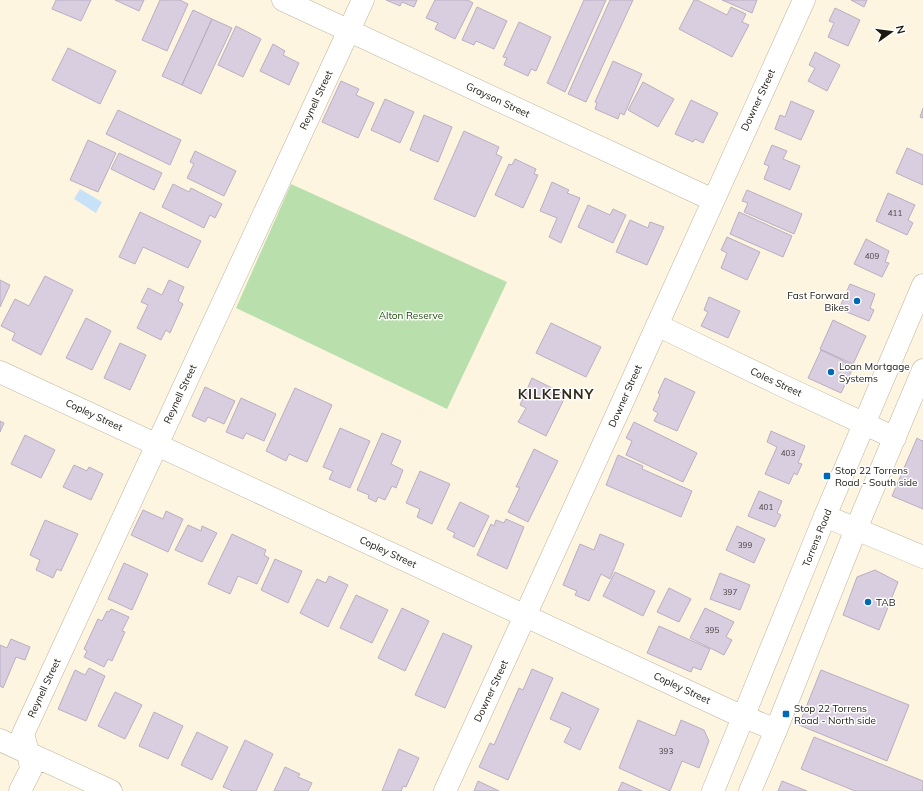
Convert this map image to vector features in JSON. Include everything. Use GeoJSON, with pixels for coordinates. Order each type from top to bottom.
{"type":"FeatureCollection","features":[{"type":"Feature","properties":{"kind":"street","name":"Grayson Street"},"geometry":{"type":"LineString","coordinates":[[284,0],[713,200]]}},
{"type":"Feature","properties":{"kind":"street","name":"Reynell Street"},"geometry":{"type":"LineString","coordinates":[[20,791],[31,768],[23,734],[156,444],[363,0]]}},
{"type":"Feature","properties":{"kind":"street","name":"Downer Street"},"geometry":{"type":"LineString","coordinates":[[445,791],[526,616],[804,0]]}},
{"type":"Feature","properties":{"kind":"street","name":"Torrens Road"},"geometry":{"type":"LineString","coordinates":[[713,791],[864,424],[923,285]]}},
{"type":"Feature","properties":{"kind":"street","name":"Coles Street"},"geometry":{"type":"LineString","coordinates":[[657,325],[895,438]]}},
{"type":"Feature","properties":{"kind":"street"},"geometry":{"type":"LineString","coordinates":[[750,791],[776,730],[856,529],[923,370]]}},
{"type":"Feature","properties":{"kind":"street","name":"Copley Street"},"geometry":{"type":"LineString","coordinates":[[0,372],[744,717],[776,730]]}},
{"type":"Feature","properties":{"kind":"street"},"geometry":{"type":"LineString","coordinates":[[826,516],[923,557]]}},
{"type":"Feature","properties":{"kind":"street"},"geometry":{"type":"LineString","coordinates":[[0,740],[111,791]]}},
{"type":"Feature","properties":{"kind":"green space","name":"Alton Reserve"},"geometry":{"type":"Polygon","coordinates":[[[291,184],[507,282],[447,409],[236,308],[291,184]]]}},
{"type":"Feature","properties":{"kind":"water"},"geometry":{"type":"Polygon","coordinates":[[[80,189],[102,202],[96,213],[74,199],[80,189]]]}},
{"type":"Feature","properties":{"kind":"building"},"geometry":{"type":"Polygon","coordinates":[[[56,0],[91,0],[81,21],[52,9],[56,0]]]}},
{"type":"Feature","properties":{"kind":"building"},"geometry":{"type":"Polygon","coordinates":[[[115,0],[144,0],[139,11],[115,0]]]}},
{"type":"Feature","properties":{"kind":"building"},"geometry":{"type":"Polygon","coordinates":[[[160,0],[180,0],[188,4],[167,51],[142,40],[160,0]]]}},
{"type":"Feature","properties":{"kind":"building"},"geometry":{"type":"Polygon","coordinates":[[[386,0],[417,0],[414,7],[402,2],[400,6],[386,0]]]}},
{"type":"Feature","properties":{"kind":"building"},"geometry":{"type":"Polygon","coordinates":[[[435,0],[468,0],[473,3],[455,39],[435,29],[438,23],[426,18],[435,0]]]}},
{"type":"Feature","properties":{"kind":"building"},"geometry":{"type":"Polygon","coordinates":[[[584,0],[606,0],[565,92],[547,83],[584,0]]]}},
{"type":"Feature","properties":{"kind":"building"},"geometry":{"type":"Polygon","coordinates":[[[610,0],[633,0],[586,102],[568,94],[610,0]]]}},
{"type":"Feature","properties":{"kind":"building"},"geometry":{"type":"Polygon","coordinates":[[[694,0],[697,0],[727,15],[731,7],[746,14],[742,22],[749,25],[732,57],[679,29],[694,0]]]}},
{"type":"Feature","properties":{"kind":"building"},"geometry":{"type":"Polygon","coordinates":[[[722,0],[757,0],[752,13],[722,0]]]}},
{"type":"Feature","properties":{"kind":"building"},"geometry":{"type":"Polygon","coordinates":[[[851,0],[867,0],[864,7],[851,0]]]}},
{"type":"Feature","properties":{"kind":"building"},"geometry":{"type":"Polygon","coordinates":[[[477,7],[507,21],[494,49],[476,41],[474,45],[462,40],[477,7]]]}},
{"type":"Feature","properties":{"kind":"building"},"geometry":{"type":"Polygon","coordinates":[[[835,8],[860,20],[848,46],[828,37],[834,23],[829,21],[835,8]]]}},
{"type":"Feature","properties":{"kind":"building"},"geometry":{"type":"Polygon","coordinates":[[[193,10],[212,19],[182,85],[162,76],[193,10]]]}},
{"type":"Feature","properties":{"kind":"building"},"geometry":{"type":"Polygon","coordinates":[[[212,19],[232,28],[201,94],[182,85],[212,19]]]}},
{"type":"Feature","properties":{"kind":"building"},"geometry":{"type":"Polygon","coordinates":[[[519,22],[551,37],[536,71],[531,69],[528,76],[504,65],[507,58],[503,57],[519,22]]]}},
{"type":"Feature","properties":{"kind":"building"},"geometry":{"type":"Polygon","coordinates":[[[236,26],[261,39],[243,77],[218,65],[236,26]]]}},
{"type":"Feature","properties":{"kind":"building"},"geometry":{"type":"Polygon","coordinates":[[[273,44],[285,51],[283,55],[299,63],[289,85],[260,71],[273,44]]]}},
{"type":"Feature","properties":{"kind":"building"},"geometry":{"type":"Polygon","coordinates":[[[68,48],[116,71],[100,104],[52,80],[68,48]]]}},
{"type":"Feature","properties":{"kind":"building"},"geometry":{"type":"Polygon","coordinates":[[[815,52],[840,65],[827,91],[808,81],[815,68],[809,65],[815,52]]]}},
{"type":"Feature","properties":{"kind":"building"},"geometry":{"type":"Polygon","coordinates":[[[613,61],[642,74],[624,115],[620,113],[618,119],[595,109],[597,103],[595,102],[613,61]]]}},
{"type":"Feature","properties":{"kind":"building"},"geometry":{"type":"Polygon","coordinates":[[[341,81],[359,89],[356,95],[374,103],[358,138],[322,122],[341,81]]]}},
{"type":"Feature","properties":{"kind":"building"},"geometry":{"type":"Polygon","coordinates":[[[643,82],[674,99],[658,127],[628,110],[643,82]]]}},
{"type":"Feature","properties":{"kind":"building"},"geometry":{"type":"Polygon","coordinates":[[[385,99],[414,112],[400,143],[371,130],[385,99]]]}},
{"type":"Feature","properties":{"kind":"building"},"geometry":{"type":"Polygon","coordinates":[[[691,100],[718,113],[703,143],[695,139],[693,142],[675,134],[691,100]]]}},
{"type":"Feature","properties":{"kind":"building"},"geometry":{"type":"Polygon","coordinates":[[[791,101],[814,111],[801,140],[775,129],[780,115],[785,117],[791,101]]]}},
{"type":"Feature","properties":{"kind":"building"},"geometry":{"type":"Polygon","coordinates":[[[923,108],[923,118],[920,117],[923,108]]]}},
{"type":"Feature","properties":{"kind":"building"},"geometry":{"type":"Polygon","coordinates":[[[118,110],[181,140],[170,165],[106,134],[118,110]]]}},
{"type":"Feature","properties":{"kind":"building"},"geometry":{"type":"Polygon","coordinates":[[[424,115],[452,127],[438,162],[410,150],[424,115]]]}},
{"type":"Feature","properties":{"kind":"building"},"geometry":{"type":"Polygon","coordinates":[[[464,131],[499,147],[496,154],[502,157],[475,217],[434,199],[464,131]]]}},
{"type":"Feature","properties":{"kind":"building"},"geometry":{"type":"Polygon","coordinates":[[[88,140],[116,153],[98,192],[70,180],[88,140]]]}},
{"type":"Feature","properties":{"kind":"building"},"geometry":{"type":"Polygon","coordinates":[[[772,145],[787,151],[783,159],[800,166],[790,190],[764,179],[769,166],[764,164],[772,145]]]}},
{"type":"Feature","properties":{"kind":"building"},"geometry":{"type":"Polygon","coordinates":[[[907,148],[923,155],[923,185],[896,173],[907,148]]]}},
{"type":"Feature","properties":{"kind":"building"},"geometry":{"type":"Polygon","coordinates":[[[195,151],[236,171],[224,196],[187,178],[194,164],[190,162],[195,151]]]}},
{"type":"Feature","properties":{"kind":"building"},"geometry":{"type":"Polygon","coordinates":[[[119,153],[162,173],[154,190],[111,169],[119,153]]]}},
{"type":"Feature","properties":{"kind":"building"},"geometry":{"type":"Polygon","coordinates":[[[515,159],[536,169],[534,174],[538,175],[523,208],[495,195],[509,164],[512,165],[515,159]]]}},
{"type":"Feature","properties":{"kind":"building"},"geometry":{"type":"Polygon","coordinates":[[[552,182],[569,190],[567,193],[580,198],[561,243],[549,237],[557,218],[540,211],[552,182]]]}},
{"type":"Feature","properties":{"kind":"building"},"geometry":{"type":"Polygon","coordinates":[[[173,184],[189,192],[191,188],[222,204],[215,218],[210,215],[204,228],[162,207],[173,184]]]}},
{"type":"Feature","properties":{"kind":"building"},"geometry":{"type":"Polygon","coordinates":[[[747,190],[802,214],[794,234],[744,212],[748,203],[742,201],[747,190]]]}},
{"type":"Feature","properties":{"kind":"building"},"geometry":{"type":"Polygon","coordinates":[[[888,193],[915,205],[908,220],[913,223],[907,235],[876,221],[888,193]]]}},
{"type":"Feature","properties":{"kind":"building"},"geometry":{"type":"Polygon","coordinates":[[[588,205],[610,215],[613,209],[626,215],[613,243],[578,227],[588,205]]]}},
{"type":"Feature","properties":{"kind":"building"},"geometry":{"type":"Polygon","coordinates":[[[140,212],[201,241],[188,268],[143,247],[135,264],[119,257],[140,212]]]}},
{"type":"Feature","properties":{"kind":"building"},"geometry":{"type":"Polygon","coordinates":[[[739,212],[792,236],[783,257],[730,234],[739,212]]]}},
{"type":"Feature","properties":{"kind":"building"},"geometry":{"type":"Polygon","coordinates":[[[630,220],[648,228],[650,222],[664,227],[647,265],[616,252],[630,220]]]}},
{"type":"Feature","properties":{"kind":"building"},"geometry":{"type":"Polygon","coordinates":[[[727,237],[760,252],[747,280],[721,268],[727,253],[721,250],[727,237]]]}},
{"type":"Feature","properties":{"kind":"building"},"geometry":{"type":"Polygon","coordinates":[[[866,239],[889,251],[885,262],[889,263],[882,277],[854,264],[866,239]]]}},
{"type":"Feature","properties":{"kind":"building"},"geometry":{"type":"Polygon","coordinates":[[[45,276],[73,290],[41,355],[12,340],[15,333],[1,326],[15,299],[29,306],[45,276]]]}},
{"type":"Feature","properties":{"kind":"building"},"geometry":{"type":"Polygon","coordinates":[[[0,280],[10,285],[0,307],[0,280]]]}},
{"type":"Feature","properties":{"kind":"building"},"geometry":{"type":"Polygon","coordinates":[[[169,280],[184,287],[178,301],[183,304],[170,333],[166,330],[161,340],[137,328],[148,305],[141,302],[148,288],[162,295],[169,280]]]}},
{"type":"Feature","properties":{"kind":"building","name":"Fast Forward Bikes"},"geometry":{"type":"Polygon","coordinates":[[[850,284],[875,294],[870,308],[874,310],[869,321],[839,309],[850,284]]]}},
{"type":"Feature","properties":{"kind":"building"},"geometry":{"type":"Polygon","coordinates":[[[709,297],[740,311],[728,338],[701,326],[708,312],[704,310],[709,297]]]}},
{"type":"Feature","properties":{"kind":"building"},"geometry":{"type":"Polygon","coordinates":[[[86,318],[111,331],[92,370],[66,358],[86,318]]]}},
{"type":"Feature","properties":{"kind":"building"},"geometry":{"type":"Polygon","coordinates":[[[833,320],[866,336],[853,364],[820,349],[833,320]]]}},
{"type":"Feature","properties":{"kind":"building"},"geometry":{"type":"Polygon","coordinates":[[[551,323],[601,347],[586,377],[536,353],[551,323]]]}},
{"type":"Feature","properties":{"kind":"building"},"geometry":{"type":"Polygon","coordinates":[[[120,343],[146,355],[130,390],[104,378],[120,343]]]}},
{"type":"Feature","properties":{"kind":"building","name":"Loan Mortgage Systems"},"geometry":{"type":"Polygon","coordinates":[[[821,350],[854,366],[841,393],[808,378],[821,350]]]}},
{"type":"Feature","properties":{"kind":"building"},"geometry":{"type":"Polygon","coordinates":[[[532,378],[566,395],[546,436],[518,422],[526,408],[520,405],[532,378]]]}},
{"type":"Feature","properties":{"kind":"building"},"geometry":{"type":"Polygon","coordinates":[[[665,378],[695,392],[677,431],[654,421],[658,413],[653,410],[660,395],[658,393],[665,378]]]}},
{"type":"Feature","properties":{"kind":"building"},"geometry":{"type":"Polygon","coordinates":[[[205,387],[235,401],[224,424],[208,417],[205,422],[192,416],[205,387]]]}},
{"type":"Feature","properties":{"kind":"building"},"geometry":{"type":"Polygon","coordinates":[[[295,388],[332,405],[307,462],[289,454],[286,461],[266,451],[295,388]]]}},
{"type":"Feature","properties":{"kind":"building"},"geometry":{"type":"Polygon","coordinates":[[[241,398],[276,414],[264,441],[246,433],[243,439],[226,432],[241,398]]]}},
{"type":"Feature","properties":{"kind":"building"},"geometry":{"type":"Polygon","coordinates":[[[0,421],[4,423],[0,432],[0,421]]]}},
{"type":"Feature","properties":{"kind":"building"},"geometry":{"type":"Polygon","coordinates":[[[634,422],[697,453],[683,482],[626,455],[632,441],[626,438],[634,422]]]}},
{"type":"Feature","properties":{"kind":"building"},"geometry":{"type":"Polygon","coordinates":[[[340,428],[370,441],[350,488],[329,479],[333,471],[323,467],[340,428]]]}},
{"type":"Feature","properties":{"kind":"building"},"geometry":{"type":"Polygon","coordinates":[[[771,431],[805,446],[798,463],[802,464],[797,475],[794,473],[789,484],[765,474],[777,447],[767,442],[771,431]]]}},
{"type":"Feature","properties":{"kind":"building"},"geometry":{"type":"Polygon","coordinates":[[[382,433],[401,441],[391,464],[403,470],[396,488],[392,486],[385,500],[378,497],[376,502],[368,498],[369,495],[357,490],[382,433]]]}},
{"type":"Feature","properties":{"kind":"building"},"geometry":{"type":"Polygon","coordinates":[[[25,435],[55,450],[41,478],[11,464],[25,435]]]}},
{"type":"Feature","properties":{"kind":"building"},"geometry":{"type":"Polygon","coordinates":[[[917,438],[922,441],[923,440],[923,509],[892,496],[917,438]]]}},
{"type":"Feature","properties":{"kind":"building"},"geometry":{"type":"Polygon","coordinates":[[[534,449],[558,461],[528,522],[508,512],[520,487],[516,487],[534,449]]]}},
{"type":"Feature","properties":{"kind":"building"},"geometry":{"type":"Polygon","coordinates":[[[618,455],[643,466],[642,469],[692,491],[681,517],[606,485],[618,455]]]}},
{"type":"Feature","properties":{"kind":"building"},"geometry":{"type":"Polygon","coordinates":[[[74,465],[87,471],[89,467],[103,474],[91,500],[63,487],[74,465]]]}},
{"type":"Feature","properties":{"kind":"building"},"geometry":{"type":"Polygon","coordinates":[[[420,471],[450,484],[432,524],[417,517],[420,509],[406,503],[420,471]]]}},
{"type":"Feature","properties":{"kind":"building"},"geometry":{"type":"Polygon","coordinates":[[[759,491],[782,501],[777,513],[781,515],[775,527],[748,516],[759,491]]]}},
{"type":"Feature","properties":{"kind":"building"},"geometry":{"type":"Polygon","coordinates":[[[460,502],[489,516],[474,547],[453,537],[455,533],[447,529],[460,502]]]}},
{"type":"Feature","properties":{"kind":"building"},"geometry":{"type":"Polygon","coordinates":[[[143,510],[163,519],[166,511],[183,519],[168,552],[131,535],[143,510]]]}},
{"type":"Feature","properties":{"kind":"building"},"geometry":{"type":"Polygon","coordinates":[[[506,519],[524,527],[507,569],[477,555],[491,524],[494,526],[496,520],[504,523],[506,519]]]}},
{"type":"Feature","properties":{"kind":"building"},"geometry":{"type":"Polygon","coordinates":[[[45,520],[78,534],[61,571],[57,569],[53,578],[36,570],[40,560],[30,555],[45,520]]]}},
{"type":"Feature","properties":{"kind":"building"},"geometry":{"type":"Polygon","coordinates":[[[188,525],[201,531],[202,526],[217,533],[202,562],[175,550],[188,525]]]}},
{"type":"Feature","properties":{"kind":"building"},"geometry":{"type":"Polygon","coordinates":[[[737,526],[765,539],[754,563],[726,550],[737,526]]]}},
{"type":"Feature","properties":{"kind":"building"},"geometry":{"type":"Polygon","coordinates":[[[232,534],[266,550],[264,555],[269,558],[257,584],[238,576],[230,594],[208,584],[232,534]]]}},
{"type":"Feature","properties":{"kind":"building"},"geometry":{"type":"Polygon","coordinates":[[[600,534],[624,544],[610,579],[601,574],[589,601],[575,595],[577,591],[563,585],[580,544],[594,550],[600,534]]]}},
{"type":"Feature","properties":{"kind":"building"},"geometry":{"type":"Polygon","coordinates":[[[275,559],[302,571],[288,603],[261,590],[275,559]]]}},
{"type":"Feature","properties":{"kind":"building"},"geometry":{"type":"Polygon","coordinates":[[[124,563],[148,574],[132,610],[108,599],[124,563]]]}},
{"type":"Feature","properties":{"kind":"building"},"geometry":{"type":"Polygon","coordinates":[[[875,570],[898,582],[879,630],[843,615],[857,577],[875,570]]]}},
{"type":"Feature","properties":{"kind":"building"},"geometry":{"type":"Polygon","coordinates":[[[615,572],[655,591],[643,616],[603,596],[615,572]]]}},
{"type":"Feature","properties":{"kind":"building"},"geometry":{"type":"Polygon","coordinates":[[[720,573],[750,585],[740,610],[710,599],[720,573]]]}},
{"type":"Feature","properties":{"kind":"building"},"geometry":{"type":"Polygon","coordinates":[[[329,576],[348,585],[328,627],[300,613],[317,579],[326,583],[329,576]]]}},
{"type":"Feature","properties":{"kind":"building"},"geometry":{"type":"Polygon","coordinates":[[[669,588],[691,599],[679,622],[657,612],[669,588]]]}},
{"type":"Feature","properties":{"kind":"building"},"geometry":{"type":"Polygon","coordinates":[[[356,595],[388,610],[372,643],[340,628],[356,595]]]}},
{"type":"Feature","properties":{"kind":"building"},"geometry":{"type":"Polygon","coordinates":[[[402,608],[429,621],[405,671],[378,658],[402,608]]]}},
{"type":"Feature","properties":{"kind":"building"},"geometry":{"type":"Polygon","coordinates":[[[705,608],[734,622],[726,637],[732,640],[724,655],[690,638],[705,608]]]}},
{"type":"Feature","properties":{"kind":"building"},"geometry":{"type":"Polygon","coordinates":[[[111,609],[129,617],[122,631],[125,632],[112,661],[108,659],[104,667],[84,657],[87,651],[84,649],[98,619],[102,621],[107,611],[109,612],[111,609]]]}},
{"type":"Feature","properties":{"kind":"building"},"geometry":{"type":"Polygon","coordinates":[[[659,626],[710,649],[701,670],[693,667],[691,672],[647,653],[659,626]]]}},
{"type":"Feature","properties":{"kind":"building"},"geometry":{"type":"Polygon","coordinates":[[[443,633],[472,646],[445,708],[415,695],[443,633]]]}},
{"type":"Feature","properties":{"kind":"building"},"geometry":{"type":"Polygon","coordinates":[[[11,639],[30,647],[25,660],[16,657],[3,688],[0,686],[0,645],[7,648],[11,639]]]}},
{"type":"Feature","properties":{"kind":"building"},"geometry":{"type":"Polygon","coordinates":[[[89,668],[105,676],[86,721],[58,709],[75,670],[85,675],[89,668]]]}},
{"type":"Feature","properties":{"kind":"building"},"geometry":{"type":"Polygon","coordinates":[[[532,669],[553,678],[508,780],[479,767],[490,743],[494,745],[519,688],[523,690],[532,669]]]}},
{"type":"Feature","properties":{"kind":"building"},"geometry":{"type":"Polygon","coordinates":[[[821,670],[909,705],[887,761],[799,725],[821,670]]]}},
{"type":"Feature","properties":{"kind":"building"},"geometry":{"type":"Polygon","coordinates":[[[115,692],[142,705],[125,739],[98,726],[115,692]]]}},
{"type":"Feature","properties":{"kind":"building"},"geometry":{"type":"Polygon","coordinates":[[[562,692],[599,709],[580,750],[564,742],[571,728],[550,719],[562,692]]]}},
{"type":"Feature","properties":{"kind":"building"},"geometry":{"type":"Polygon","coordinates":[[[154,712],[183,726],[168,759],[139,746],[154,712]]]}},
{"type":"Feature","properties":{"kind":"building"},"geometry":{"type":"Polygon","coordinates":[[[638,720],[675,736],[681,720],[704,730],[709,741],[699,768],[682,761],[670,791],[619,768],[638,720]]]}},
{"type":"Feature","properties":{"kind":"building"},"geometry":{"type":"Polygon","coordinates":[[[197,732],[228,747],[212,780],[181,765],[197,732]]]}},
{"type":"Feature","properties":{"kind":"building"},"geometry":{"type":"Polygon","coordinates":[[[814,737],[923,781],[923,791],[855,791],[801,769],[814,737]]]}},
{"type":"Feature","properties":{"kind":"building"},"geometry":{"type":"Polygon","coordinates":[[[245,740],[273,754],[256,791],[233,791],[223,787],[245,740]]]}},
{"type":"Feature","properties":{"kind":"building"},"geometry":{"type":"Polygon","coordinates":[[[399,749],[419,758],[406,787],[403,786],[401,791],[382,791],[399,749]]]}},
{"type":"Feature","properties":{"kind":"building"},"geometry":{"type":"Polygon","coordinates":[[[285,767],[300,774],[298,777],[312,783],[308,791],[274,791],[285,767]]]}},
{"type":"Feature","properties":{"kind":"building"},"geometry":{"type":"Polygon","coordinates":[[[478,781],[499,791],[474,791],[478,781]]]}},
{"type":"Feature","properties":{"kind":"building"},"geometry":{"type":"Polygon","coordinates":[[[782,781],[807,791],[778,791],[782,781]]]}},
{"type":"Feature","properties":{"kind":"building"},"geometry":{"type":"Polygon","coordinates":[[[622,782],[642,791],[618,791],[622,782]]]}},
{"type":"Feature","properties":{"kind":"place","name":"Fast Forward Bikes"},"geometry":{"type":"Point","coordinates":[857,301]}},
{"type":"Feature","properties":{"kind":"place","name":"Loan Mortgage Systems"},"geometry":{"type":"Point","coordinates":[831,372]}},
{"type":"Feature","properties":{"kind":"place","name":"Stop 22 Torrens Road - South side"},"geometry":{"type":"Point","coordinates":[827,476]}},
{"type":"Feature","properties":{"kind":"place","name":"TAB"},"geometry":{"type":"Point","coordinates":[868,602]}},
{"type":"Feature","properties":{"kind":"place","name":"Stop 22 Torrens Road - North side"},"geometry":{"type":"Point","coordinates":[786,714]}},
{"type":"Feature","properties":{"kind":"district","name":"KILKENNY"},"geometry":{"type":"Point","coordinates":[556,394]}}]}
